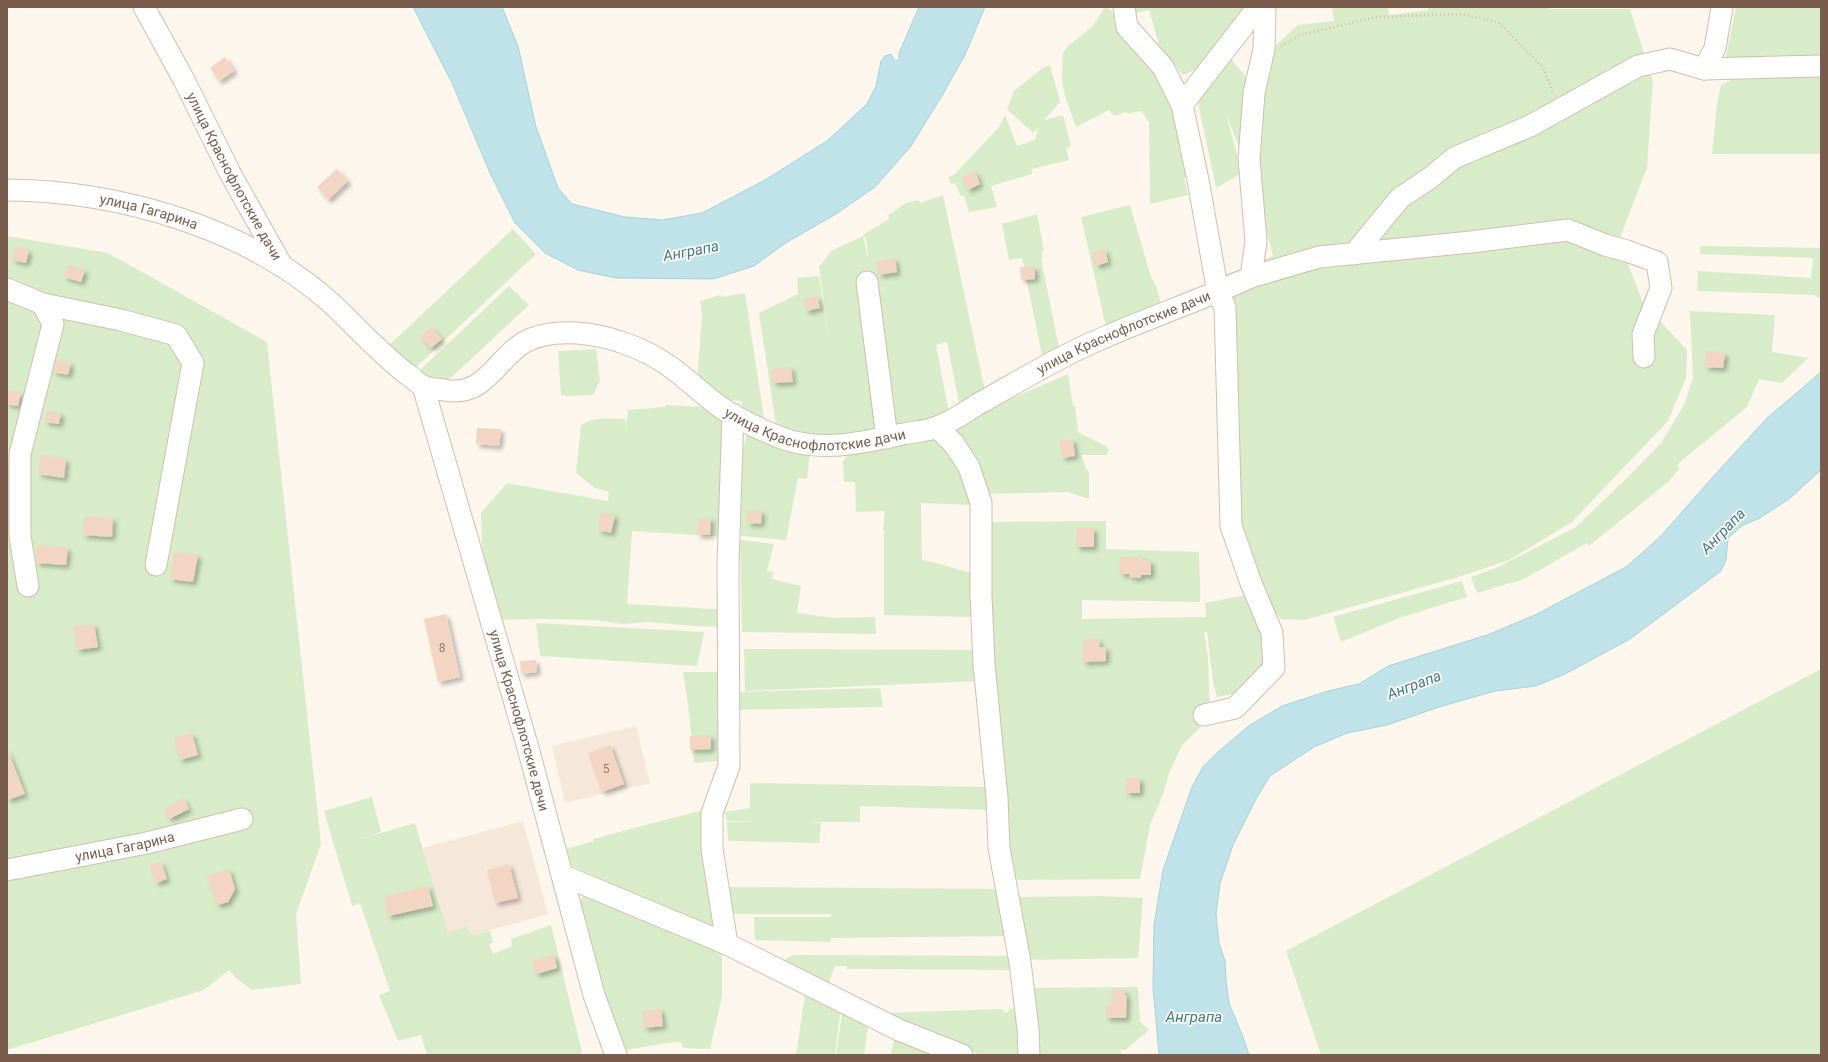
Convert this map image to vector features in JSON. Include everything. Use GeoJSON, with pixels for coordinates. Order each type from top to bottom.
{"type":"FeatureCollection","features":[{"type":"Feature","properties":{"kind":"street","name":"улица Краснофлотские дачи"},"geometry":{"type":"LineString","coordinates":[[144,7],[184,80],[230,173],[282,266],[330,302],[395,365],[423,386],[456,393],[477,386],[524,342],[551,334],[579,333],[605,338],[641,350],[667,364],[724,409],[751,425],[808,446],[837,445],[887,438],[937,427],[1037,371],[1095,341],[1252,277],[1319,257],[1471,242],[1568,230],[1604,245],[1627,251],[1657,262],[1661,288],[1643,334],[1644,356]]}},
{"type":"Feature","properties":{"kind":"street"},"geometry":{"type":"LineString","coordinates":[[1124,7],[1127,27],[1163,67],[1182,105],[1198,180],[1218,292],[1225,307],[1231,526],[1251,583],[1272,633],[1274,668],[1235,708],[1204,715]]}},
{"type":"Feature","properties":{"kind":"street"},"geometry":{"type":"LineString","coordinates":[[1182,105],[1258,7]]}},
{"type":"Feature","properties":{"kind":"street"},"geometry":{"type":"LineString","coordinates":[[1252,277],[1256,241],[1249,159],[1254,93],[1264,49],[1265,7]]}},
{"type":"Feature","properties":{"kind":"street"},"geometry":{"type":"LineString","coordinates":[[1704,69],[1715,48],[1722,7]]}},
{"type":"Feature","properties":{"kind":"street"},"geometry":{"type":"LineString","coordinates":[[1354,254],[1400,198],[1430,178],[1454,158],[1530,126],[1638,66],[1670,59],[1704,69],[1821,66]]}},
{"type":"Feature","properties":{"kind":"street","name":"улица Гагарина"},"geometry":{"type":"LineString","coordinates":[[7,190],[36,190],[80,196],[158,211],[197,225],[239,243],[282,266]]}},
{"type":"Feature","properties":{"kind":"street"},"geometry":{"type":"LineString","coordinates":[[867,282],[887,438]]}},
{"type":"Feature","properties":{"kind":"street"},"geometry":{"type":"LineString","coordinates":[[7,289],[43,304],[121,320],[176,335],[193,363],[156,565]]}},
{"type":"Feature","properties":{"kind":"street"},"geometry":{"type":"LineString","coordinates":[[28,586],[20,536],[20,454],[53,324],[43,304]]}},
{"type":"Feature","properties":{"kind":"street","name":"улица Краснофлотские дачи"},"geometry":{"type":"LineString","coordinates":[[423,386],[528,748],[594,994],[616,1055]]}},
{"type":"Feature","properties":{"kind":"street"},"geometry":{"type":"LineString","coordinates":[[727,944],[712,849],[712,813],[729,766],[728,565],[733,414]]}},
{"type":"Feature","properties":{"kind":"street"},"geometry":{"type":"LineString","coordinates":[[937,427],[954,444],[969,467],[981,504],[981,596],[997,798],[999,848],[1020,962],[1028,1029],[1029,1055]]}},
{"type":"Feature","properties":{"kind":"street","name":"улица Гагарина"},"geometry":{"type":"LineString","coordinates":[[7,870],[147,843],[242,819]]}},
{"type":"Feature","properties":{"kind":"street"},"geometry":{"type":"LineString","coordinates":[[562,875],[727,944],[898,1030],[962,1055]]}},
{"type":"Feature","properties":{"kind":"path"},"geometry":{"type":"LineString","coordinates":[[1263,56],[1300,35],[1376,17],[1460,14],[1498,22],[1543,67],[1559,110]]}},
{"type":"Feature","properties":{"kind":"shaded area"},"geometry":{"type":"Polygon","coordinates":[[[636,726],[650,783],[565,803],[552,746],[636,726]]]}},
{"type":"Feature","properties":{"kind":"shaded area"},"geometry":{"type":"Polygon","coordinates":[[[523,821],[548,914],[474,935],[469,933],[448,933],[423,848],[523,821]]]}},
{"type":"Feature","properties":{"kind":"green space"},"geometry":{"type":"Polygon","coordinates":[[[1105,7],[1111,10],[1122,32],[1175,90],[1195,176],[1184,178],[1188,195],[1150,204],[1149,122],[1141,111],[1127,114],[1126,112],[1114,116],[1109,110],[1076,127],[1065,96],[1062,80],[1063,53],[1069,45],[1092,27],[1105,7]]]}},
{"type":"Feature","properties":{"kind":"green space"},"geometry":{"type":"Polygon","coordinates":[[[1134,7],[1250,7],[1197,69],[1183,75],[1159,45],[1149,10],[1136,13],[1134,7]]]}},
{"type":"Feature","properties":{"kind":"green space"},"geometry":{"type":"Polygon","coordinates":[[[1332,7],[1388,7],[1389,15],[1428,10],[1428,7],[1630,9],[1653,81],[1647,168],[1619,240],[1643,303],[1687,350],[1686,378],[1668,421],[1572,522],[1509,560],[1455,578],[1304,620],[1280,619],[1274,611],[1250,552],[1239,517],[1222,276],[1273,256],[1255,188],[1226,114],[1242,173],[1216,188],[1198,103],[1229,57],[1249,80],[1254,65],[1298,25],[1334,21],[1332,7]]]}},
{"type":"Feature","properties":{"kind":"green space"},"geometry":{"type":"Polygon","coordinates":[[[1736,7],[1821,7],[1821,65],[1724,66],[1736,7]]]}},
{"type":"Feature","properties":{"kind":"green space"},"geometry":{"type":"Polygon","coordinates":[[[1050,65],[1060,102],[1044,120],[1063,115],[1071,147],[1066,148],[1069,160],[1032,169],[1032,174],[991,186],[997,207],[969,212],[964,196],[961,196],[955,183],[951,184],[948,177],[954,175],[999,127],[1005,115],[1017,146],[1035,140],[1038,127],[1033,133],[1007,109],[1014,91],[1044,67],[1050,65]]]}},
{"type":"Feature","properties":{"kind":"green space"},"geometry":{"type":"Polygon","coordinates":[[[1821,74],[1820,154],[1712,154],[1717,104],[1721,85],[1733,79],[1821,74]]]}},
{"type":"Feature","properties":{"kind":"green space"},"geometry":{"type":"Polygon","coordinates":[[[943,195],[986,395],[960,408],[947,342],[936,345],[949,413],[932,421],[845,441],[777,432],[759,313],[798,294],[797,278],[819,276],[829,336],[819,267],[831,251],[863,236],[869,261],[866,239],[863,235],[889,219],[888,215],[906,203],[919,200],[920,203],[943,195]]]}},
{"type":"Feature","properties":{"kind":"green space"},"geometry":{"type":"Polygon","coordinates":[[[1130,205],[1151,277],[1156,286],[1162,306],[1106,327],[1081,217],[1130,205]]]}},
{"type":"Feature","properties":{"kind":"green space"},"geometry":{"type":"Polygon","coordinates":[[[1037,214],[1044,251],[1041,252],[1043,258],[1041,259],[1060,352],[1043,360],[1022,258],[1009,260],[1002,224],[1037,214]]]}},
{"type":"Feature","properties":{"kind":"green space"},"geometry":{"type":"Polygon","coordinates":[[[513,229],[536,254],[410,373],[385,349],[513,229]]]}},
{"type":"Feature","properties":{"kind":"green space"},"geometry":{"type":"Polygon","coordinates":[[[7,236],[108,253],[267,342],[321,844],[296,914],[301,984],[252,990],[236,978],[229,970],[204,990],[7,1050],[7,236]]]}},
{"type":"Feature","properties":{"kind":"green space"},"geometry":{"type":"Polygon","coordinates":[[[1700,246],[1821,248],[1821,299],[1814,295],[1697,291],[1698,271],[1811,278],[1813,258],[1700,254],[1700,246]]]}},
{"type":"Feature","properties":{"kind":"green space"},"geometry":{"type":"Polygon","coordinates":[[[509,286],[529,305],[439,389],[419,371],[509,286]]]}},
{"type":"Feature","properties":{"kind":"green space"},"geometry":{"type":"Polygon","coordinates":[[[745,293],[766,431],[745,418],[741,401],[724,400],[697,381],[702,316],[700,301],[721,295],[722,297],[745,293]]]}},
{"type":"Feature","properties":{"kind":"green space"},"geometry":{"type":"Polygon","coordinates":[[[1690,311],[1775,315],[1772,352],[1808,358],[1782,383],[1759,379],[1747,407],[1681,461],[1677,465],[1680,468],[1668,482],[1589,546],[1587,543],[1524,579],[1477,593],[1471,577],[1496,568],[1576,527],[1661,443],[1684,405],[1693,378],[1690,311]]]}},
{"type":"Feature","properties":{"kind":"green space"},"geometry":{"type":"Polygon","coordinates":[[[596,349],[600,381],[593,395],[561,395],[558,351],[596,349]]]}},
{"type":"Feature","properties":{"kind":"green space"},"geometry":{"type":"Polygon","coordinates":[[[1068,374],[1073,406],[1075,406],[1078,432],[1107,447],[1109,450],[1106,455],[1082,455],[1086,470],[1088,470],[1089,474],[1089,499],[1068,492],[985,494],[953,431],[987,409],[1068,374]]]}},
{"type":"Feature","properties":{"kind":"green space"},"geometry":{"type":"Polygon","coordinates":[[[666,405],[701,407],[733,429],[729,537],[632,531],[627,604],[732,610],[732,627],[694,626],[648,622],[622,624],[595,620],[500,620],[483,580],[481,513],[507,483],[608,501],[609,492],[595,488],[576,473],[581,425],[597,419],[625,419],[626,428],[628,410],[665,407],[666,405]]]}},
{"type":"Feature","properties":{"kind":"green space"},"geometry":{"type":"Polygon","coordinates":[[[747,433],[810,454],[807,479],[798,478],[786,540],[741,536],[742,454],[747,433]]]}},
{"type":"Feature","properties":{"kind":"green space"},"geometry":{"type":"Polygon","coordinates":[[[932,439],[948,447],[976,505],[921,503],[922,560],[972,573],[976,617],[884,615],[883,530],[885,511],[856,512],[855,482],[844,482],[843,461],[849,454],[932,439]]]}},
{"type":"Feature","properties":{"kind":"green space"},"geometry":{"type":"Polygon","coordinates":[[[1106,521],[1106,549],[1199,552],[1200,602],[1082,600],[1082,619],[1206,617],[1205,603],[1252,594],[1277,651],[1234,694],[1217,697],[1213,681],[1207,632],[1204,632],[1208,658],[1210,713],[1206,722],[1182,745],[1169,773],[1163,795],[1150,825],[1140,879],[1009,880],[988,580],[990,522],[1106,521]]]}},
{"type":"Feature","properties":{"kind":"green space"},"geometry":{"type":"Polygon","coordinates":[[[740,540],[774,544],[767,571],[773,572],[772,579],[801,586],[797,613],[834,618],[875,617],[876,634],[742,632],[740,540]]]}},
{"type":"Feature","properties":{"kind":"green space"},"geometry":{"type":"Polygon","coordinates":[[[1462,581],[1467,597],[1399,618],[1341,642],[1333,617],[1462,581]]]}},
{"type":"Feature","properties":{"kind":"green space"},"geometry":{"type":"Polygon","coordinates":[[[536,623],[704,632],[697,666],[540,656],[536,623]]]}},
{"type":"Feature","properties":{"kind":"green space"},"geometry":{"type":"Polygon","coordinates":[[[744,649],[979,650],[981,681],[745,691],[744,649]]]}},
{"type":"Feature","properties":{"kind":"green space"},"geometry":{"type":"Polygon","coordinates":[[[1821,669],[1821,1055],[1321,1055],[1286,951],[1821,669]]]}},
{"type":"Feature","properties":{"kind":"green space"},"geometry":{"type":"Polygon","coordinates":[[[683,672],[735,672],[734,692],[880,688],[883,707],[732,710],[731,760],[694,763],[683,672]]]}},
{"type":"Feature","properties":{"kind":"green space"},"geometry":{"type":"Polygon","coordinates":[[[750,783],[993,787],[992,810],[860,806],[860,822],[811,822],[821,823],[819,843],[728,841],[727,822],[757,821],[727,821],[725,812],[750,808],[750,783]]]}},
{"type":"Feature","properties":{"kind":"green space"},"geometry":{"type":"Polygon","coordinates":[[[372,797],[381,832],[354,841],[415,823],[448,933],[467,926],[469,933],[474,935],[490,931],[493,942],[489,944],[493,954],[512,946],[511,939],[551,925],[582,1052],[579,1055],[427,1055],[421,1035],[398,1041],[379,995],[390,991],[360,903],[352,906],[324,811],[372,797]]]}},
{"type":"Feature","properties":{"kind":"green space"},"geometry":{"type":"Polygon","coordinates":[[[703,811],[717,930],[572,866],[566,849],[594,841],[593,839],[703,811]]]}},
{"type":"Feature","properties":{"kind":"green space"},"geometry":{"type":"Polygon","coordinates":[[[727,887],[1003,889],[1009,936],[831,938],[831,942],[755,940],[754,917],[831,917],[831,914],[728,914],[727,887]]]}},
{"type":"Feature","properties":{"kind":"green space"},"geometry":{"type":"Polygon","coordinates":[[[583,893],[722,948],[722,997],[710,1049],[683,1048],[682,1043],[673,1042],[626,1050],[621,1036],[618,1037],[580,905],[583,893]]]}},
{"type":"Feature","properties":{"kind":"green space"},"geometry":{"type":"Polygon","coordinates":[[[1101,896],[1143,898],[1138,958],[1024,960],[1013,897],[1101,896]]]}},
{"type":"Feature","properties":{"kind":"green space"},"geometry":{"type":"Polygon","coordinates":[[[801,955],[1014,956],[1016,970],[847,969],[847,966],[835,966],[827,988],[782,965],[783,962],[789,957],[801,955]]]}},
{"type":"Feature","properties":{"kind":"green space"},"geometry":{"type":"Polygon","coordinates":[[[1138,987],[1140,1022],[1149,1030],[1125,1050],[1120,1049],[1122,1055],[1033,1055],[1026,988],[1138,987]]]}},
{"type":"Feature","properties":{"kind":"green space"},"geometry":{"type":"Polygon","coordinates":[[[806,989],[841,1007],[835,1055],[796,1055],[806,989]]]}},
{"type":"Feature","properties":{"kind":"green space"},"geometry":{"type":"Polygon","coordinates":[[[843,1008],[869,1020],[864,1055],[836,1055],[843,1008]]]}},
{"type":"Feature","properties":{"kind":"green space"},"geometry":{"type":"Polygon","coordinates":[[[1021,1008],[1023,1055],[981,1055],[916,1030],[883,1013],[1002,1009],[1005,1013],[1009,1011],[1008,1009],[1021,1008]]]}},
{"type":"Feature","properties":{"kind":"green space"},"geometry":{"type":"Polygon","coordinates":[[[895,1032],[949,1055],[891,1055],[895,1032]]]}},
{"type":"Feature","properties":{"kind":"water","name":"Анграпа"},"geometry":{"type":"Polygon","coordinates":[[[413,7],[502,7],[518,46],[536,127],[558,188],[572,204],[625,217],[662,220],[702,213],[765,180],[827,141],[867,104],[876,86],[881,61],[885,56],[891,54],[895,61],[899,60],[899,53],[919,7],[985,7],[965,55],[943,94],[911,146],[875,187],[836,214],[784,244],[754,266],[713,279],[616,278],[578,270],[545,253],[515,223],[490,173],[452,83],[413,7]]]}},
{"type":"Feature","properties":{"kind":"water","name":"Анграпа"},"geometry":{"type":"Polygon","coordinates":[[[1821,372],[1821,470],[1789,499],[1760,518],[1743,525],[1728,538],[1726,560],[1721,571],[1630,639],[1565,674],[1536,686],[1495,691],[1439,707],[1387,725],[1347,733],[1314,747],[1270,776],[1257,797],[1233,845],[1220,883],[1216,914],[1219,943],[1225,961],[1229,1003],[1249,1055],[1159,1055],[1153,987],[1154,925],[1163,870],[1192,787],[1203,767],[1219,751],[1250,725],[1282,706],[1328,691],[1359,684],[1388,666],[1487,635],[1535,615],[1626,567],[1660,537],[1767,418],[1821,372]]]}},
{"type":"Feature","properties":{"kind":"building"},"geometry":{"type":"Polygon","coordinates":[[[225,57],[234,71],[219,81],[210,68],[225,57]]]}},
{"type":"Feature","properties":{"kind":"building"},"geometry":{"type":"Polygon","coordinates":[[[337,169],[348,181],[328,200],[317,187],[337,169]]]}},
{"type":"Feature","properties":{"kind":"building"},"geometry":{"type":"Polygon","coordinates":[[[975,171],[980,184],[968,190],[962,177],[975,171]]]}},
{"type":"Feature","properties":{"kind":"building"},"geometry":{"type":"Polygon","coordinates":[[[15,247],[29,250],[26,263],[12,260],[15,247]]]}},
{"type":"Feature","properties":{"kind":"building"},"geometry":{"type":"Polygon","coordinates":[[[1105,249],[1108,262],[1096,266],[1092,252],[1105,249]]]}},
{"type":"Feature","properties":{"kind":"building"},"geometry":{"type":"Polygon","coordinates":[[[895,258],[897,272],[879,275],[876,262],[895,258]]]}},
{"type":"Feature","properties":{"kind":"building"},"geometry":{"type":"Polygon","coordinates":[[[68,265],[85,270],[81,282],[64,277],[68,265]]]}},
{"type":"Feature","properties":{"kind":"building"},"geometry":{"type":"Polygon","coordinates":[[[1020,267],[1035,267],[1035,279],[1021,280],[1020,267]]]}},
{"type":"Feature","properties":{"kind":"building"},"geometry":{"type":"Polygon","coordinates":[[[817,296],[820,308],[806,311],[804,299],[817,296]]]}},
{"type":"Feature","properties":{"kind":"building"},"geometry":{"type":"Polygon","coordinates":[[[431,327],[442,339],[431,348],[420,336],[431,327]]]}},
{"type":"Feature","properties":{"kind":"building"},"geometry":{"type":"Polygon","coordinates":[[[1706,351],[1725,353],[1723,368],[1705,367],[1706,351]]]}},
{"type":"Feature","properties":{"kind":"building"},"geometry":{"type":"Polygon","coordinates":[[[56,360],[71,363],[68,375],[53,372],[56,360]]]}},
{"type":"Feature","properties":{"kind":"building"},"geometry":{"type":"Polygon","coordinates":[[[791,367],[793,382],[773,383],[771,369],[791,367]]]}},
{"type":"Feature","properties":{"kind":"building"},"geometry":{"type":"Polygon","coordinates":[[[7,390],[21,393],[18,406],[7,404],[7,390]]]}},
{"type":"Feature","properties":{"kind":"building"},"geometry":{"type":"Polygon","coordinates":[[[46,411],[61,413],[59,424],[45,422],[46,411]]]}},
{"type":"Feature","properties":{"kind":"building"},"geometry":{"type":"Polygon","coordinates":[[[477,428],[501,429],[499,446],[476,444],[477,428]]]}},
{"type":"Feature","properties":{"kind":"building"},"geometry":{"type":"Polygon","coordinates":[[[1073,439],[1075,456],[1062,458],[1060,441],[1073,439]]]}},
{"type":"Feature","properties":{"kind":"building"},"geometry":{"type":"Polygon","coordinates":[[[41,455],[66,459],[64,478],[38,474],[41,455]]]}},
{"type":"Feature","properties":{"kind":"building"},"geometry":{"type":"Polygon","coordinates":[[[748,510],[762,511],[761,524],[747,523],[748,510]]]}},
{"type":"Feature","properties":{"kind":"building"},"geometry":{"type":"Polygon","coordinates":[[[601,512],[615,515],[611,533],[598,530],[601,512]]]}},
{"type":"Feature","properties":{"kind":"building"},"geometry":{"type":"Polygon","coordinates":[[[84,517],[113,518],[112,537],[83,535],[84,517]]]}},
{"type":"Feature","properties":{"kind":"building"},"geometry":{"type":"Polygon","coordinates":[[[699,518],[711,518],[710,535],[697,535],[699,518]]]}},
{"type":"Feature","properties":{"kind":"building"},"geometry":{"type":"Polygon","coordinates":[[[1077,528],[1094,528],[1094,547],[1076,547],[1077,528]]]}},
{"type":"Feature","properties":{"kind":"building"},"geometry":{"type":"Polygon","coordinates":[[[37,545],[68,548],[66,565],[36,563],[37,545]]]}},
{"type":"Feature","properties":{"kind":"building"},"geometry":{"type":"Polygon","coordinates":[[[174,552],[198,555],[193,582],[170,579],[174,552]]]}},
{"type":"Feature","properties":{"kind":"building"},"geometry":{"type":"Polygon","coordinates":[[[1120,557],[1142,557],[1142,560],[1151,561],[1151,575],[1141,575],[1141,578],[1129,577],[1130,574],[1120,574],[1120,557]]]}},
{"type":"Feature","properties":{"kind":"building"},"geometry":{"type":"Polygon","coordinates":[[[446,614],[460,677],[438,682],[424,619],[446,614]]]}},
{"type":"Feature","properties":{"kind":"building"},"geometry":{"type":"Polygon","coordinates":[[[94,624],[98,647],[77,650],[74,627],[94,624]]]}},
{"type":"Feature","properties":{"kind":"building"},"geometry":{"type":"Polygon","coordinates":[[[1084,639],[1099,639],[1100,647],[1106,647],[1106,661],[1083,662],[1084,639]]]}},
{"type":"Feature","properties":{"kind":"building"},"geometry":{"type":"Polygon","coordinates":[[[536,660],[537,672],[521,674],[520,661],[536,660]]]}},
{"type":"Feature","properties":{"kind":"building"},"geometry":{"type":"Polygon","coordinates":[[[192,733],[198,755],[180,760],[174,738],[192,733]]]}},
{"type":"Feature","properties":{"kind":"building"},"geometry":{"type":"Polygon","coordinates":[[[711,735],[711,749],[690,750],[690,736],[711,735]]]}},
{"type":"Feature","properties":{"kind":"building"},"geometry":{"type":"Polygon","coordinates":[[[610,745],[624,784],[602,792],[588,753],[610,745]]]}},
{"type":"Feature","properties":{"kind":"building"},"geometry":{"type":"Polygon","coordinates":[[[7,749],[25,794],[7,800],[7,749]]]}},
{"type":"Feature","properties":{"kind":"building"},"geometry":{"type":"Polygon","coordinates":[[[1126,778],[1140,778],[1140,793],[1126,793],[1126,778]]]}},
{"type":"Feature","properties":{"kind":"building"},"geometry":{"type":"Polygon","coordinates":[[[183,798],[189,809],[169,819],[164,809],[183,798]]]}},
{"type":"Feature","properties":{"kind":"building"},"geometry":{"type":"Polygon","coordinates":[[[161,862],[167,879],[156,883],[150,865],[161,862]]]}},
{"type":"Feature","properties":{"kind":"building"},"geometry":{"type":"Polygon","coordinates":[[[509,864],[518,898],[495,903],[487,870],[509,864]]]}},
{"type":"Feature","properties":{"kind":"building"},"geometry":{"type":"Polygon","coordinates":[[[229,869],[235,889],[228,902],[217,905],[207,876],[229,869]]]}},
{"type":"Feature","properties":{"kind":"building"},"geometry":{"type":"Polygon","coordinates":[[[428,886],[433,906],[388,916],[384,897],[428,886]]]}},
{"type":"Feature","properties":{"kind":"building"},"geometry":{"type":"Polygon","coordinates":[[[554,955],[557,968],[536,974],[532,961],[554,955]]]}},
{"type":"Feature","properties":{"kind":"building"},"geometry":{"type":"Polygon","coordinates":[[[1112,990],[1125,990],[1125,995],[1127,995],[1126,1018],[1106,1018],[1106,1005],[1112,1005],[1112,990]]]}},
{"type":"Feature","properties":{"kind":"building"},"geometry":{"type":"Polygon","coordinates":[[[661,1009],[663,1026],[644,1028],[642,1011],[661,1009]]]}}]}
